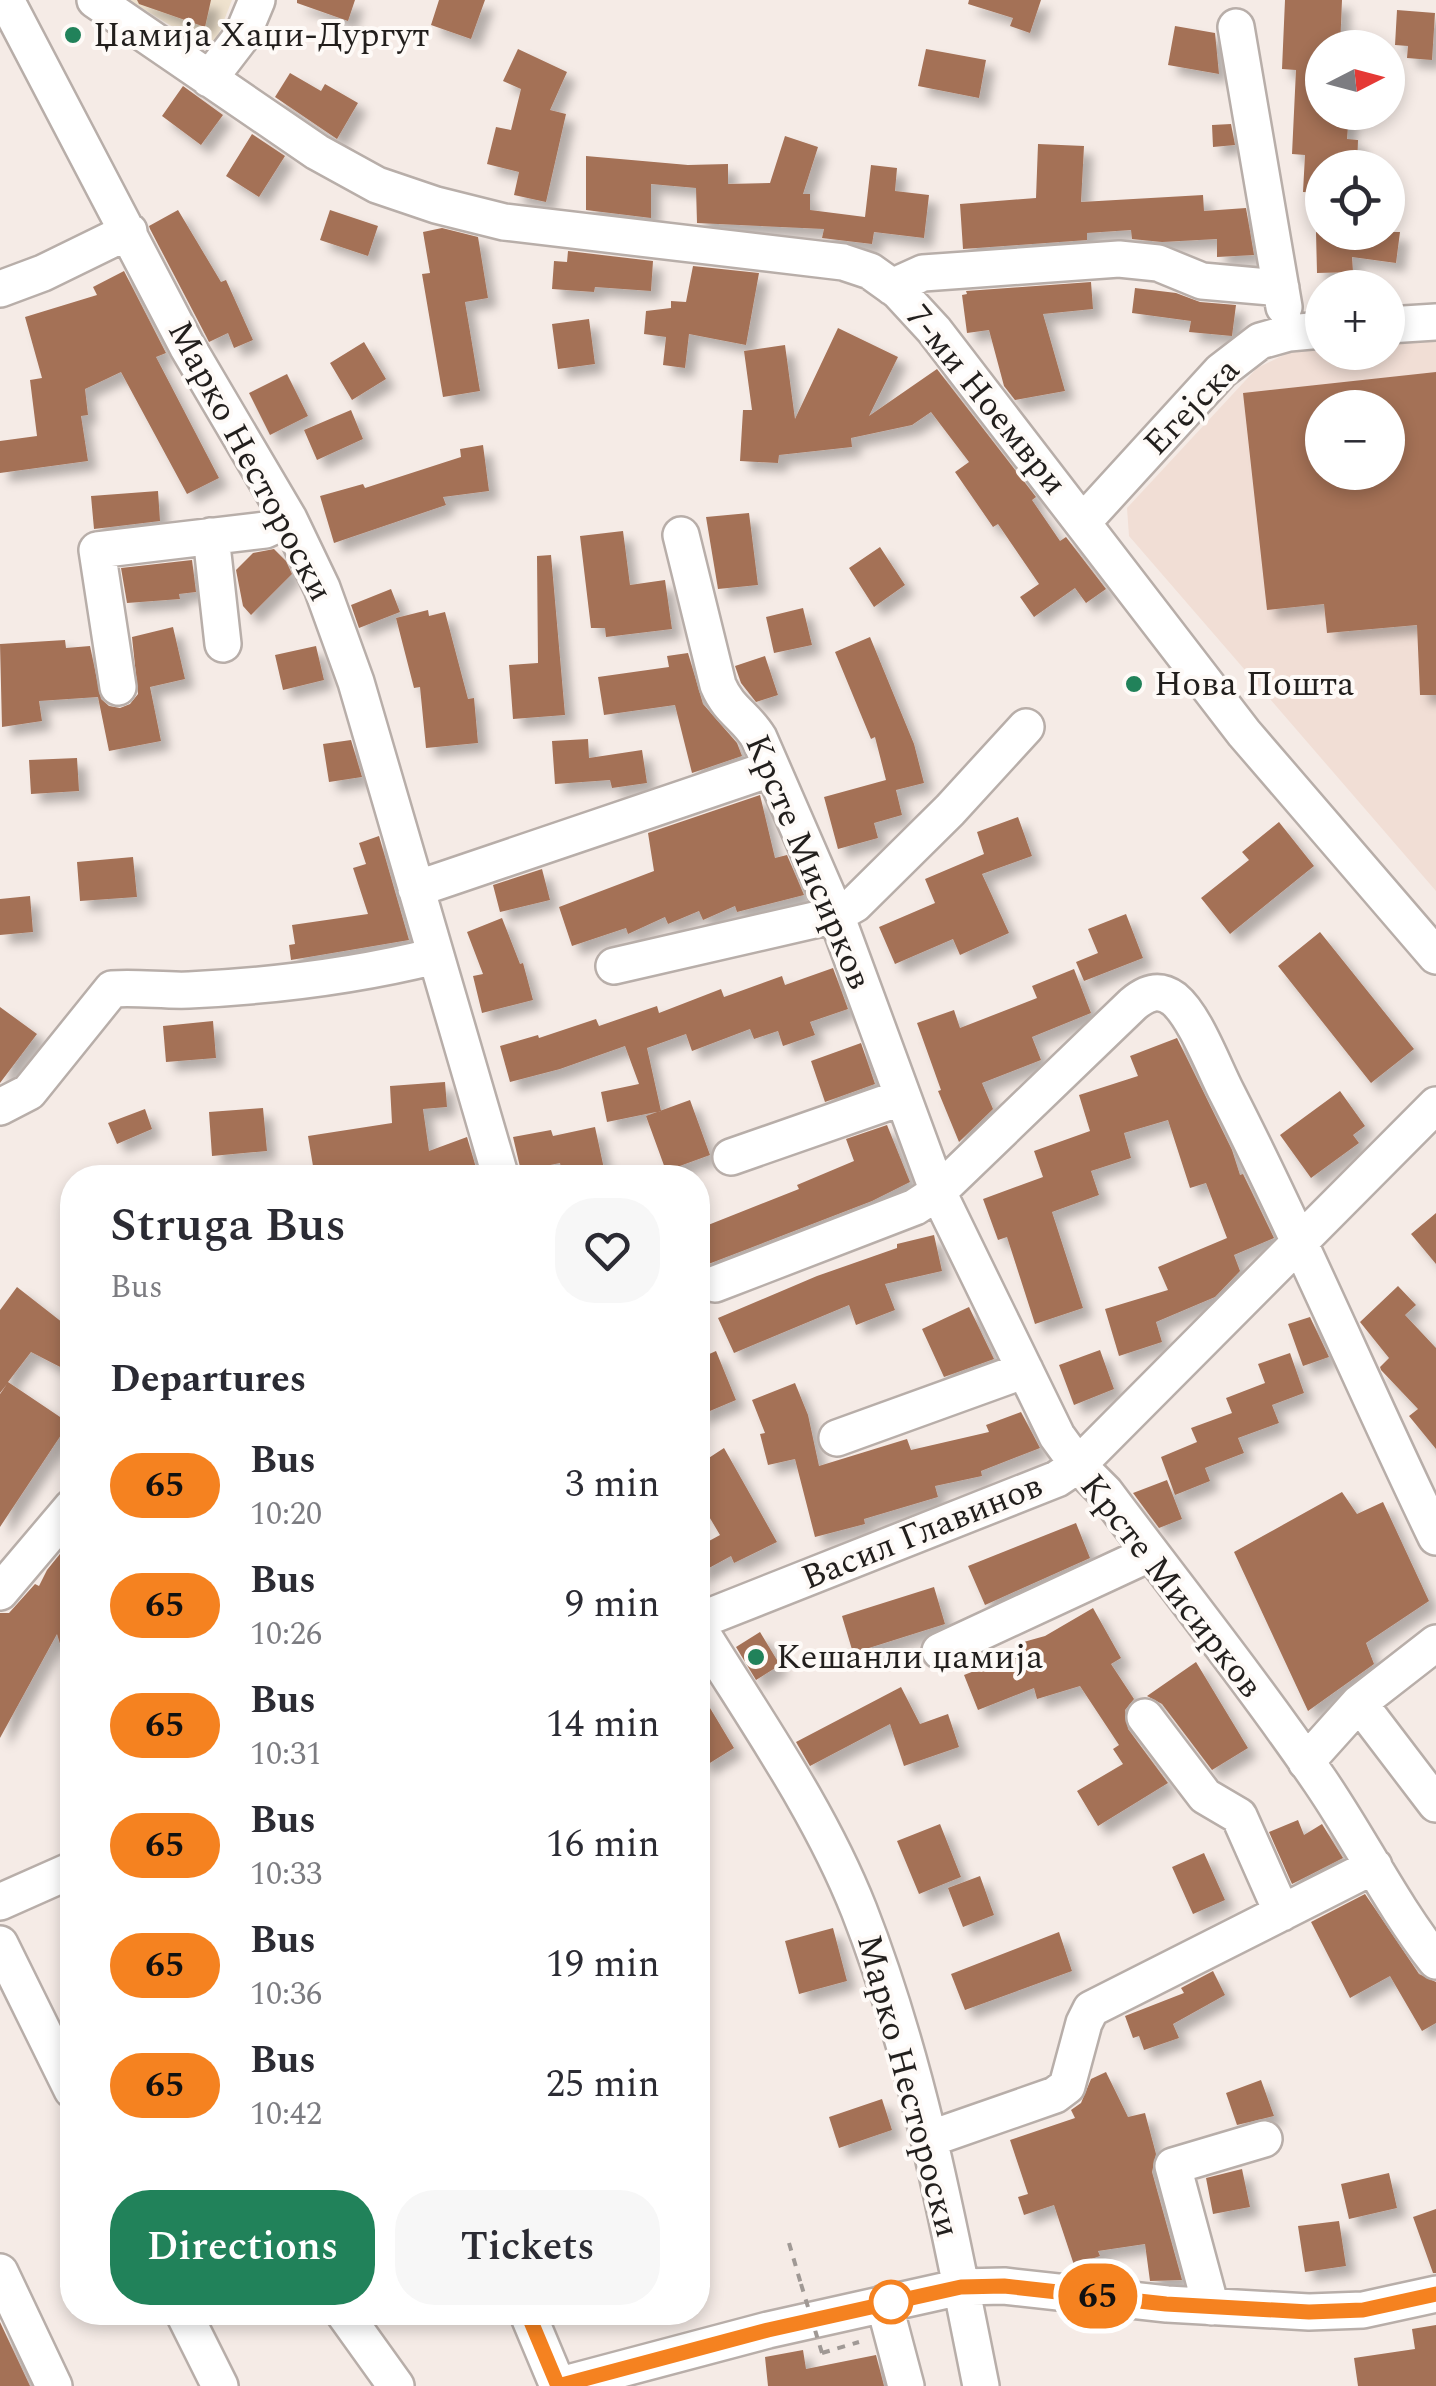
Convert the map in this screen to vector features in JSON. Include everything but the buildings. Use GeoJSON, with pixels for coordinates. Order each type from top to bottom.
{"type":"FeatureCollection","features":[{"type":"Feature","properties":{"kind":"street","name":"Марко Нестороски"},"geometry":{"type":"LineString","coordinates":[[6,0],[186,346],[289,519],[322,588],[356,682],[496,1165]]}},
{"type":"Feature","properties":{"kind":"street","name":"7-ми Ноември"},"geometry":{"type":"LineString","coordinates":[[95,0],[317,152],[377,185],[504,222],[843,262],[870,271],[892,287],[934,330],[1244,734],[1436,956]]}},
{"type":"Feature","properties":{"kind":"street"},"geometry":{"type":"LineString","coordinates":[[209,79],[242,36],[258,0]]}},
{"type":"Feature","properties":{"kind":"street"},"geometry":{"type":"LineString","coordinates":[[1236,27],[1281,288],[1305,329]]}},
{"type":"Feature","properties":{"kind":"street"},"geometry":{"type":"LineString","coordinates":[[0,288],[44,273],[129,231]]}},
{"type":"Feature","properties":{"kind":"street"},"geometry":{"type":"LineString","coordinates":[[892,287],[923,273],[1118,259],[1158,263],[1202,281],[1281,288]]}},
{"type":"Feature","properties":{"kind":"street"},"geometry":{"type":"LineString","coordinates":[[1405,324],[1436,322]]}},
{"type":"Feature","properties":{"kind":"street","name":"Егејска"},"geometry":{"type":"LineString","coordinates":[[1083,522],[1220,371],[1260,341],[1305,331]]}},
{"type":"Feature","properties":{"kind":"street"},"geometry":{"type":"LineString","coordinates":[[118,687],[97,550],[264,530],[289,519]]}},
{"type":"Feature","properties":{"kind":"street","name":"Крсте Мисирков"},"geometry":{"type":"LineString","coordinates":[[681,535],[718,685],[726,704],[750,722],[836,916],[938,1192],[1057,1436],[1078,1466],[1105,1492],[1306,1762],[1354,1831],[1403,1919],[1436,1961]]}},
{"type":"Feature","properties":{"kind":"street"},"geometry":{"type":"LineString","coordinates":[[211,536],[223,644]]}},
{"type":"Feature","properties":{"kind":"street"},"geometry":{"type":"LineString","coordinates":[[614,966],[836,916],[856,904],[1026,727]]}},
{"type":"Feature","properties":{"kind":"street"},"geometry":{"type":"LineString","coordinates":[[416,889],[770,770]]}},
{"type":"Feature","properties":{"kind":"street"},"geometry":{"type":"LineString","coordinates":[[0,1106],[29,1092],[112,989],[186,990],[289,981],[386,968],[435,956]]}},
{"type":"Feature","properties":{"kind":"street"},"geometry":{"type":"LineString","coordinates":[[716,1284],[915,1206],[938,1192],[1133,1004],[1146,993],[1160,993],[1175,1000],[1191,1022],[1254,1147],[1436,1537]]}},
{"type":"Feature","properties":{"kind":"street"},"geometry":{"type":"LineString","coordinates":[[731,1157],[903,1098]]}},
{"type":"Feature","properties":{"kind":"street","name":"Васил Главинов"},"geometry":{"type":"LineString","coordinates":[[710,1619],[1057,1478],[1078,1466],[1436,1104]]}},
{"type":"Feature","properties":{"kind":"street"},"geometry":{"type":"LineString","coordinates":[[837,1438],[1025,1370]]}},
{"type":"Feature","properties":{"kind":"street"},"geometry":{"type":"LineString","coordinates":[[0,1592],[60,1521]]}},
{"type":"Feature","properties":{"kind":"street"},"geometry":{"type":"LineString","coordinates":[[940,1651],[1151,1553]]}},
{"type":"Feature","properties":{"kind":"street"},"geometry":{"type":"LineString","coordinates":[[1306,1762],[1358,1703],[1436,1642]]}},
{"type":"Feature","properties":{"kind":"street","name":"Марко Нестороски"},"geometry":{"type":"LineString","coordinates":[[710,1644],[812,1813],[858,1908],[898,2025],[929,2139],[982,2386]]}},
{"type":"Feature","properties":{"kind":"street"},"geometry":{"type":"LineString","coordinates":[[1358,1703],[1436,1804]]}},
{"type":"Feature","properties":{"kind":"street"},"geometry":{"type":"LineString","coordinates":[[1145,1717],[1205,1796],[1238,1816],[1282,1914]]}},
{"type":"Feature","properties":{"kind":"street"},"geometry":{"type":"LineString","coordinates":[[929,2139],[1055,2095],[1067,2086],[1090,2009],[1374,1866]]}},
{"type":"Feature","properties":{"kind":"street"},"geometry":{"type":"LineString","coordinates":[[0,1902],[60,1875]]}},
{"type":"Feature","properties":{"kind":"street"},"geometry":{"type":"LineString","coordinates":[[0,1944],[60,2066]]}},
{"type":"Feature","properties":{"kind":"street"},"geometry":{"type":"LineString","coordinates":[[1211,2307],[1173,2166],[1264,2138]]}},
{"type":"Feature","properties":{"kind":"street"},"geometry":{"type":"LineString","coordinates":[[0,2272],[54,2386]]}},
{"type":"Feature","properties":{"kind":"street"},"geometry":{"type":"LineString","coordinates":[[532,2325],[558,2386],[598,2380],[768,2330],[961,2287],[1004,2286],[1211,2307],[1309,2312],[1363,2310],[1436,2294]]}},
{"type":"Feature","properties":{"kind":"street"},"geometry":{"type":"LineString","coordinates":[[884,2303],[906,2386]]}},
{"type":"Feature","properties":{"kind":"street"},"geometry":{"type":"LineString","coordinates":[[190,2325],[220,2386]]}},
{"type":"Feature","properties":{"kind":"street"},"geometry":{"type":"LineString","coordinates":[[353,2325],[396,2386]]}},
{"type":"Feature","properties":{"kind":"path"},"geometry":{"type":"LineString","coordinates":[[789,2243],[822,2353],[855,2343]]}},
{"type":"Feature","properties":{"kind":"shaded area"},"geometry":{"type":"Polygon","coordinates":[[[129,0],[232,0],[212,51],[129,0]]]}},
{"type":"Feature","properties":{"kind":"shaded area"},"geometry":{"type":"Polygon","coordinates":[[[1436,337],[1436,891],[1129,536],[1127,508],[1257,368],[1305,347],[1305,370],[1405,370],[1405,340],[1436,337]]]}},
{"type":"Feature","properties":{"kind":"bus line","name":"65"},"geometry":{"type":"LineString","coordinates":[[532,2325],[558,2386],[768,2330],[961,2287],[1004,2286],[1166,2304],[1309,2312],[1363,2310],[1436,2294]]}},
{"type":"Feature","properties":{"kind":"place","name":"Џамија Хаџи-Дургут"},"geometry":{"type":"Point","coordinates":[73,35]}},
{"type":"Feature","properties":{"kind":"place","name":"Нова Пошта"},"geometry":{"type":"Point","coordinates":[1134,684]}},
{"type":"Feature","properties":{"kind":"place","name":"Кешанли џамија"},"geometry":{"type":"Point","coordinates":[756,1657]}}]}
